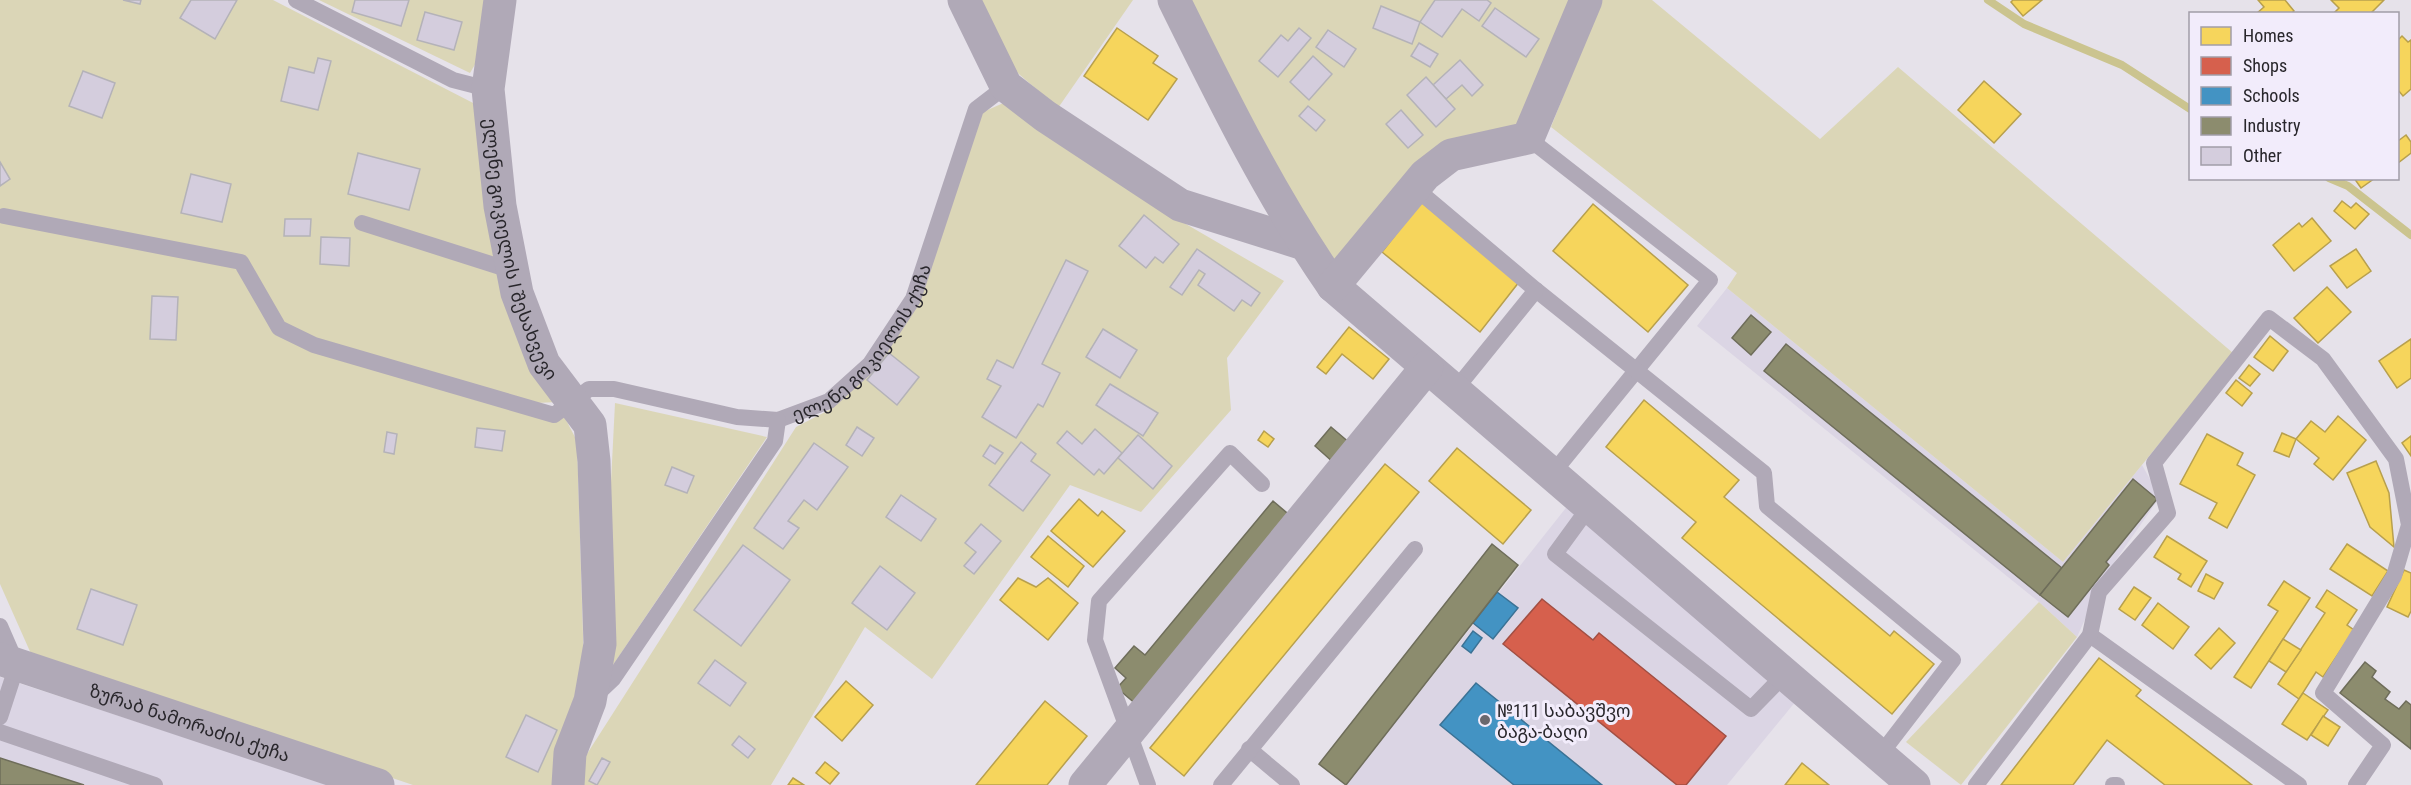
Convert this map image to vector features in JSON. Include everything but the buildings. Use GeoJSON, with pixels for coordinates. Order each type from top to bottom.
{"type":"FeatureCollection","features":[{"type":"Feature","properties":{"kind":"street","name":"ელენე გოკიელის I შესახვევი"},"geometry":{"type":"LineString","coordinates":[[500,0],[488,89],[500,206],[517,293],[544,364],[571,400]]}},
{"type":"Feature","properties":{"kind":"street"},"geometry":{"type":"LineString","coordinates":[[964,0],[1006,86],[1045,116],[1180,204],[1304,244]]}},
{"type":"Feature","properties":{"kind":"street"},"geometry":{"type":"LineString","coordinates":[[1174,0],[1215,84],[1304,244],[1333,286],[1914,785]]}},
{"type":"Feature","properties":{"kind":"street"},"geometry":{"type":"LineString","coordinates":[[1333,286],[1414,187],[1451,154],[1528,138],[1586,0]]}},
{"type":"Feature","properties":{"kind":"street"},"geometry":{"type":"LineString","coordinates":[[1085,785],[1427,367]]}},
{"type":"Feature","properties":{"kind":"street"},"geometry":{"type":"LineString","coordinates":[[568,785],[570,753],[590,701],[600,644],[594,461],[590,425],[571,400]]}},
{"type":"Feature","properties":{"kind":"street","name":"ზურაბ ნამორაძის ქუჩა"},"geometry":{"type":"LineString","coordinates":[[8,662],[378,785]]}},
{"type":"Feature","properties":{"kind":"lane","name":"ელენე გოკიელის I შესახვევი"},"geometry":{"type":"LineString","coordinates":[[296,0],[453,80],[488,89]]}},
{"type":"Feature","properties":{"kind":"lane","name":"ელენე გოკიელის ქუჩა"},"geometry":{"type":"LineString","coordinates":[[4,216],[241,262],[279,328],[314,345],[554,415],[571,400],[589,389],[614,389],[737,417],[778,420],[829,401],[870,364],[913,299],[975,109],[1006,86]]}},
{"type":"Feature","properties":{"kind":"lane"},"geometry":{"type":"LineString","coordinates":[[1528,138],[1710,280],[1552,474]]}},
{"type":"Feature","properties":{"kind":"lane"},"geometry":{"type":"LineString","coordinates":[[1414,187],[1635,372],[1764,473],[1767,506],[1953,660],[1880,755]]}},
{"type":"Feature","properties":{"kind":"lane"},"geometry":{"type":"LineString","coordinates":[[362,223],[513,271]]}},
{"type":"Feature","properties":{"kind":"lane"},"geometry":{"type":"LineString","coordinates":[[1455,390],[1536,290]]}},
{"type":"Feature","properties":{"kind":"lane"},"geometry":{"type":"LineString","coordinates":[[1976,785],[2090,635],[2099,591],[2168,513],[2154,463],[2269,318],[2323,359],[2396,459],[2409,525],[2394,576],[2323,693],[2383,745],[2356,785]]}},
{"type":"Feature","properties":{"kind":"lane"},"geometry":{"type":"LineString","coordinates":[[590,701],[613,679],[775,441],[778,420]]}},
{"type":"Feature","properties":{"kind":"lane"},"geometry":{"type":"LineString","coordinates":[[1148,785],[1095,640],[1099,601],[1230,453],[1262,484]]}},
{"type":"Feature","properties":{"kind":"lane"},"geometry":{"type":"LineString","coordinates":[[1590,506],[1555,554],[1751,709],[1785,674]]}},
{"type":"Feature","properties":{"kind":"lane"},"geometry":{"type":"LineString","coordinates":[[1221,785],[1415,549]]}},
{"type":"Feature","properties":{"kind":"lane"},"geometry":{"type":"LineString","coordinates":[[0,626],[8,662],[0,717]]}},
{"type":"Feature","properties":{"kind":"lane"},"geometry":{"type":"LineString","coordinates":[[2090,635],[2299,785]]}},
{"type":"Feature","properties":{"kind":"lane"},"geometry":{"type":"LineString","coordinates":[[0,732],[154,785]]}},
{"type":"Feature","properties":{"kind":"lane"},"geometry":{"type":"LineString","coordinates":[[1249,749],[1292,785]]}},
{"type":"Feature","properties":{"kind":"shaded area"},"geometry":{"type":"Polygon","coordinates":[[[0,0],[273,0],[477,105],[557,402],[536,403],[565,418],[577,441],[584,667],[556,785],[413,785],[32,656],[0,584],[0,0]]]}},
{"type":"Feature","properties":{"kind":"shaded area"},"geometry":{"type":"Polygon","coordinates":[[[319,0],[490,0],[481,54],[470,73],[319,0]]]}},
{"type":"Feature","properties":{"kind":"shaded area"},"geometry":{"type":"Polygon","coordinates":[[[977,0],[1133,0],[1058,108],[1013,69],[977,0]]]}},
{"type":"Feature","properties":{"kind":"shaded area"},"geometry":{"type":"Polygon","coordinates":[[[1182,0],[1578,0],[1522,130],[1442,150],[1334,270],[1182,0]]]}},
{"type":"Feature","properties":{"kind":"shaded area"},"geometry":{"type":"Polygon","coordinates":[[[1601,0],[1652,0],[1820,139],[1898,67],[2233,353],[2063,562],[1727,288],[1737,273],[1551,127],[1601,0]]]}},
{"type":"Feature","properties":{"kind":"shaded area"},"geometry":{"type":"Polygon","coordinates":[[[1008,101],[1167,213],[1284,281],[1227,358],[1231,410],[1141,512],[1070,485],[932,679],[865,627],[771,785],[581,785],[578,768],[796,427],[831,409],[878,365],[983,112],[1008,101]]]}},
{"type":"Feature","properties":{"kind":"shaded area"},"geometry":{"type":"Polygon","coordinates":[[[1727,288],[2063,562],[2142,465],[2160,497],[2104,577],[2077,637],[2039,602],[1697,326],[1727,288]]]}},
{"type":"Feature","properties":{"kind":"shaded area"},"geometry":{"type":"Polygon","coordinates":[[[615,403],[767,437],[613,665],[606,582],[615,403]]]}},
{"type":"Feature","properties":{"kind":"shaded area"},"geometry":{"type":"Polygon","coordinates":[[[1569,504],[1796,701],[1727,785],[1346,785],[1569,504]]]}},
{"type":"Feature","properties":{"kind":"shaded area"},"geometry":{"type":"Polygon","coordinates":[[[2039,602],[2077,637],[1961,785],[1906,742],[2039,602]]]}},
{"type":"Feature","properties":{"kind":"shaded area"},"geometry":{"type":"Polygon","coordinates":[[[0,677],[330,785],[0,785],[0,677]]]}},
{"type":"Feature","properties":{"kind":"waterway"},"geometry":{"type":"LineString","coordinates":[[1988,0],[2024,24],[2122,65],[2189,108]]}},
{"type":"Feature","properties":{"kind":"waterway"},"geometry":{"type":"LineString","coordinates":[[2334,180],[2348,186],[2411,235]]}},
{"type":"Feature","properties":{"kind":"place","name":"№111 საბავშვო ბაგა-ბაღი"},"geometry":{"type":"Point","coordinates":[1485,720]}}]}
